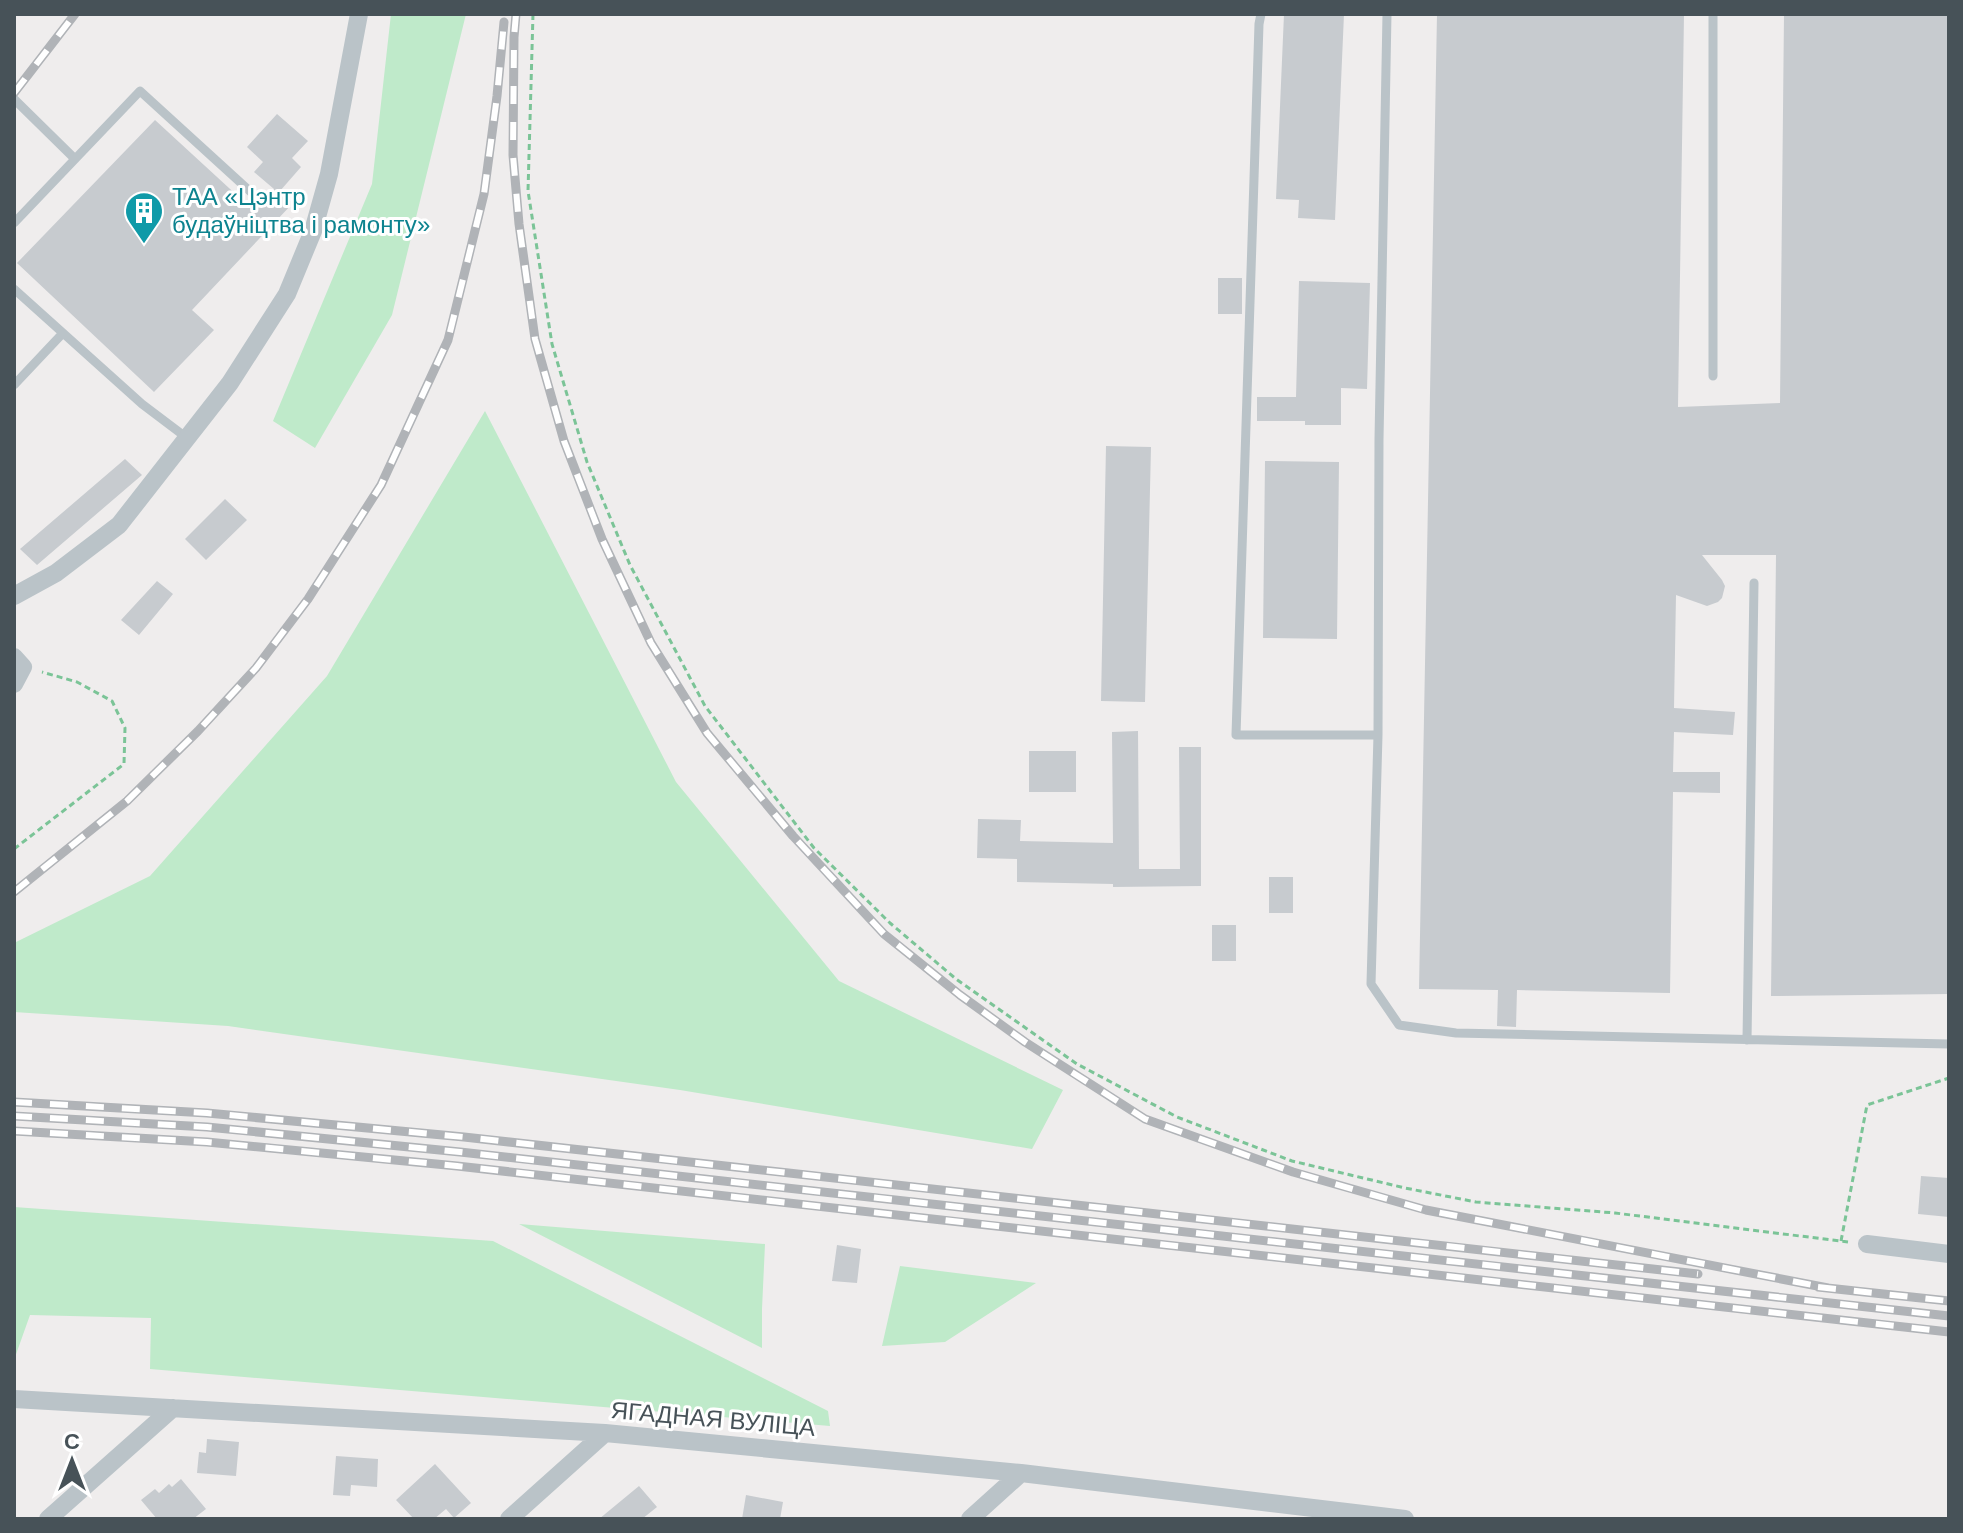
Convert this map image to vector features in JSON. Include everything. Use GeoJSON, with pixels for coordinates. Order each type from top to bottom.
{"type":"FeatureCollection","features":[{"type":"Feature","properties":{"kind":"street"},"geometry":{"type":"LineString","coordinates":[[14,596],[56,573],[119,525],[230,383],[287,294],[313,231],[329,174],[359,14]]}},
{"type":"Feature","properties":{"kind":"street"},"geometry":{"type":"LineString","coordinates":[[14,684],[18,662]]}},
{"type":"Feature","properties":{"kind":"street"},"geometry":{"type":"LineString","coordinates":[[1867,1244],[1949,1254]]}},
{"type":"Feature","properties":{"kind":"street","name":"ЯГАДНАЯ ВУЛІЦА"},"geometry":{"type":"LineString","coordinates":[[14,1399],[605,1433],[1021,1473],[1405,1519]]}},
{"type":"Feature","properties":{"kind":"street"},"geometry":{"type":"LineString","coordinates":[[48,1519],[173,1408]]}},
{"type":"Feature","properties":{"kind":"street"},"geometry":{"type":"LineString","coordinates":[[509,1519],[605,1433]]}},
{"type":"Feature","properties":{"kind":"street"},"geometry":{"type":"LineString","coordinates":[[970,1519],[1021,1473]]}},
{"type":"Feature","properties":{"kind":"lane"},"geometry":{"type":"LineString","coordinates":[[1261,14],[1236,735],[1378,735]]}},
{"type":"Feature","properties":{"kind":"lane"},"geometry":{"type":"LineString","coordinates":[[1387,14],[1379,439],[1378,735],[1371,984],[1399,1025],[1456,1033],[1949,1044]]}},
{"type":"Feature","properties":{"kind":"lane"},"geometry":{"type":"LineString","coordinates":[[1713,14],[1713,376]]}},
{"type":"Feature","properties":{"kind":"lane"},"geometry":{"type":"LineString","coordinates":[[14,223],[140,91],[253,194]]}},
{"type":"Feature","properties":{"kind":"lane"},"geometry":{"type":"LineString","coordinates":[[14,99],[75,159]]}},
{"type":"Feature","properties":{"kind":"lane"},"geometry":{"type":"LineString","coordinates":[[14,289],[142,404],[187,438]]}},
{"type":"Feature","properties":{"kind":"lane"},"geometry":{"type":"LineString","coordinates":[[14,385],[63,333]]}},
{"type":"Feature","properties":{"kind":"lane"},"geometry":{"type":"LineString","coordinates":[[1747,1040],[1754,583]]}},
{"type":"Feature","properties":{"kind":"path"},"geometry":{"type":"LineString","coordinates":[[533,14],[528,191],[552,344],[587,462],[630,565],[705,706],[814,848],[890,923],[956,979],[1077,1064],[1177,1117],[1292,1161],[1476,1202],[1615,1213],[1867,1244]]}},
{"type":"Feature","properties":{"kind":"path"},"geometry":{"type":"LineString","coordinates":[[14,849],[124,764],[125,728],[112,701],[77,682],[18,662]]}},
{"type":"Feature","properties":{"kind":"path"},"geometry":{"type":"LineString","coordinates":[[1841,1241],[1867,1105],[1949,1078]]}},
{"type":"Feature","properties":{"kind":"green space"},"geometry":{"type":"Polygon","coordinates":[[[391,14],[466,14],[392,315],[315,448],[273,421],[372,184],[391,14]]]}},
{"type":"Feature","properties":{"kind":"green space"},"geometry":{"type":"Polygon","coordinates":[[[485,411],[676,782],[839,981],[1063,1090],[1032,1149],[680,1090],[228,1026],[14,1012],[14,943],[150,876],[327,676],[485,411]]]}},
{"type":"Feature","properties":{"kind":"green space"},"geometry":{"type":"Polygon","coordinates":[[[14,1207],[493,1241],[828,1411],[830,1426],[150,1369],[151,1318],[30,1315],[14,1360],[14,1207]]]}},
{"type":"Feature","properties":{"kind":"green space"},"geometry":{"type":"Polygon","coordinates":[[[519,1224],[765,1244],[762,1348],[519,1224]]]}},
{"type":"Feature","properties":{"kind":"green space"},"geometry":{"type":"Polygon","coordinates":[[[900,1266],[1036,1283],[945,1342],[882,1346],[900,1266]]]}},
{"type":"Feature","properties":{"kind":"building"},"geometry":{"type":"Polygon","coordinates":[[[1284,14],[1344,14],[1335,220],[1298,218],[1299,200],[1276,199],[1284,14]]]}},
{"type":"Feature","properties":{"kind":"building"},"geometry":{"type":"Polygon","coordinates":[[[1437,14],[1684,14],[1678,407],[1780,403],[1784,14],[1949,14],[1949,994],[1771,996],[1776,555],[1702,555],[1725,586],[1722,598],[1707,606],[1676,595],[1674,708],[1735,712],[1733,735],[1674,732],[1673,772],[1720,772],[1720,793],[1673,792],[1670,993],[1517,990],[1516,1027],[1497,1026],[1498,990],[1419,989],[1437,14]]]}},
{"type":"Feature","properties":{"kind":"building","name":"ТАА «Цэнтр будаўніцтва і рамонту»"},"geometry":{"type":"Polygon","coordinates":[[[277,114],[308,141],[292,158],[301,167],[280,191],[293,203],[192,310],[214,330],[154,392],[17,263],[155,120],[254,211],[274,189],[254,172],[263,162],[247,147],[277,114]]]}},
{"type":"Feature","properties":{"kind":"building"},"geometry":{"type":"Polygon","coordinates":[[[1218,278],[1242,278],[1242,314],[1218,314],[1218,278]]]}},
{"type":"Feature","properties":{"kind":"building"},"geometry":{"type":"Polygon","coordinates":[[[1299,281],[1370,283],[1367,389],[1341,388],[1341,425],[1257,421],[1257,397],[1296,397],[1299,281]]]}},
{"type":"Feature","properties":{"kind":"building"},"geometry":{"type":"Polygon","coordinates":[[[1106,446],[1151,447],[1145,702],[1101,701],[1106,446]]]}},
{"type":"Feature","properties":{"kind":"building"},"geometry":{"type":"Polygon","coordinates":[[[125,459],[142,475],[37,565],[20,549],[125,459]]]}},
{"type":"Feature","properties":{"kind":"building"},"geometry":{"type":"Polygon","coordinates":[[[1265,461],[1339,462],[1337,639],[1263,638],[1265,461]]]}},
{"type":"Feature","properties":{"kind":"building"},"geometry":{"type":"Polygon","coordinates":[[[225,499],[247,520],[206,560],[185,539],[225,499]]]}},
{"type":"Feature","properties":{"kind":"building"},"geometry":{"type":"Polygon","coordinates":[[[157,581],[173,594],[139,635],[121,620],[157,581]]]}},
{"type":"Feature","properties":{"kind":"building"},"geometry":{"type":"Polygon","coordinates":[[[1138,731],[1139,869],[1180,869],[1179,747],[1201,747],[1201,886],[1113,887],[1113,884],[1017,882],[1017,859],[977,858],[978,819],[1021,820],[1020,841],[1113,843],[1112,732],[1138,731]]]}},
{"type":"Feature","properties":{"kind":"building"},"geometry":{"type":"Polygon","coordinates":[[[1029,751],[1076,751],[1076,792],[1029,792],[1029,751]]]}},
{"type":"Feature","properties":{"kind":"building"},"geometry":{"type":"Polygon","coordinates":[[[1269,877],[1293,877],[1293,913],[1269,913],[1269,877]]]}},
{"type":"Feature","properties":{"kind":"building"},"geometry":{"type":"Polygon","coordinates":[[[1212,925],[1236,925],[1236,961],[1212,961],[1212,925]]]}},
{"type":"Feature","properties":{"kind":"building"},"geometry":{"type":"Polygon","coordinates":[[[1921,1176],[1949,1178],[1949,1217],[1918,1214],[1921,1176]]]}},
{"type":"Feature","properties":{"kind":"building"},"geometry":{"type":"Polygon","coordinates":[[[837,1245],[861,1249],[857,1283],[832,1281],[837,1245]]]}},
{"type":"Feature","properties":{"kind":"building"},"geometry":{"type":"Polygon","coordinates":[[[207,1439],[239,1442],[236,1476],[197,1473],[199,1452],[206,1453],[207,1439]]]}},
{"type":"Feature","properties":{"kind":"building"},"geometry":{"type":"Polygon","coordinates":[[[336,1456],[378,1459],[377,1487],[351,1485],[350,1496],[333,1495],[336,1456]]]}},
{"type":"Feature","properties":{"kind":"building"},"geometry":{"type":"Polygon","coordinates":[[[435,1464],[471,1503],[454,1518],[446,1509],[434,1519],[414,1519],[396,1500],[435,1464]]]}},
{"type":"Feature","properties":{"kind":"building"},"geometry":{"type":"Polygon","coordinates":[[[181,1479],[206,1509],[193,1519],[157,1519],[141,1500],[155,1489],[159,1493],[181,1479]]]}},
{"type":"Feature","properties":{"kind":"building"},"geometry":{"type":"Polygon","coordinates":[[[639,1486],[657,1507],[642,1519],[599,1519],[639,1486]]]}},
{"type":"Feature","properties":{"kind":"building"},"geometry":{"type":"Polygon","coordinates":[[[746,1495],[783,1502],[780,1519],[742,1519],[746,1495]]]}},
{"type":"Feature","properties":{"kind":"railway"},"geometry":{"type":"LineString","coordinates":[[14,93],[75,14]]}},
{"type":"Feature","properties":{"kind":"railway"},"geometry":{"type":"LineString","coordinates":[[516,14],[513,155],[535,339],[564,441],[602,539],[651,643],[707,733],[793,836],[884,934],[1025,1042],[1145,1119],[1293,1172],[1426,1210],[1828,1288]]}},
{"type":"Feature","properties":{"kind":"railway"},"geometry":{"type":"LineString","coordinates":[[14,892],[127,801],[256,668],[308,599],[381,485],[448,340],[484,194],[504,22]]}},
{"type":"Feature","properties":{"kind":"railway"},"geometry":{"type":"LineString","coordinates":[[14,1102],[207,1113],[464,1137],[1698,1274]]}},
{"type":"Feature","properties":{"kind":"railway"},"geometry":{"type":"LineString","coordinates":[[14,1116],[207,1127],[460,1152],[1949,1316]]}},
{"type":"Feature","properties":{"kind":"railway"},"geometry":{"type":"LineString","coordinates":[[14,1131],[207,1142],[457,1166],[1949,1332]]}},
{"type":"Feature","properties":{"kind":"railway"},"geometry":{"type":"LineString","coordinates":[[1818,1287],[1949,1301]]}},
{"type":"Feature","properties":{"kind":"place","name":"ТАА «Цэнтр будаўніцтва і рамонту»"},"geometry":{"type":"Point","coordinates":[144,245]}}]}
